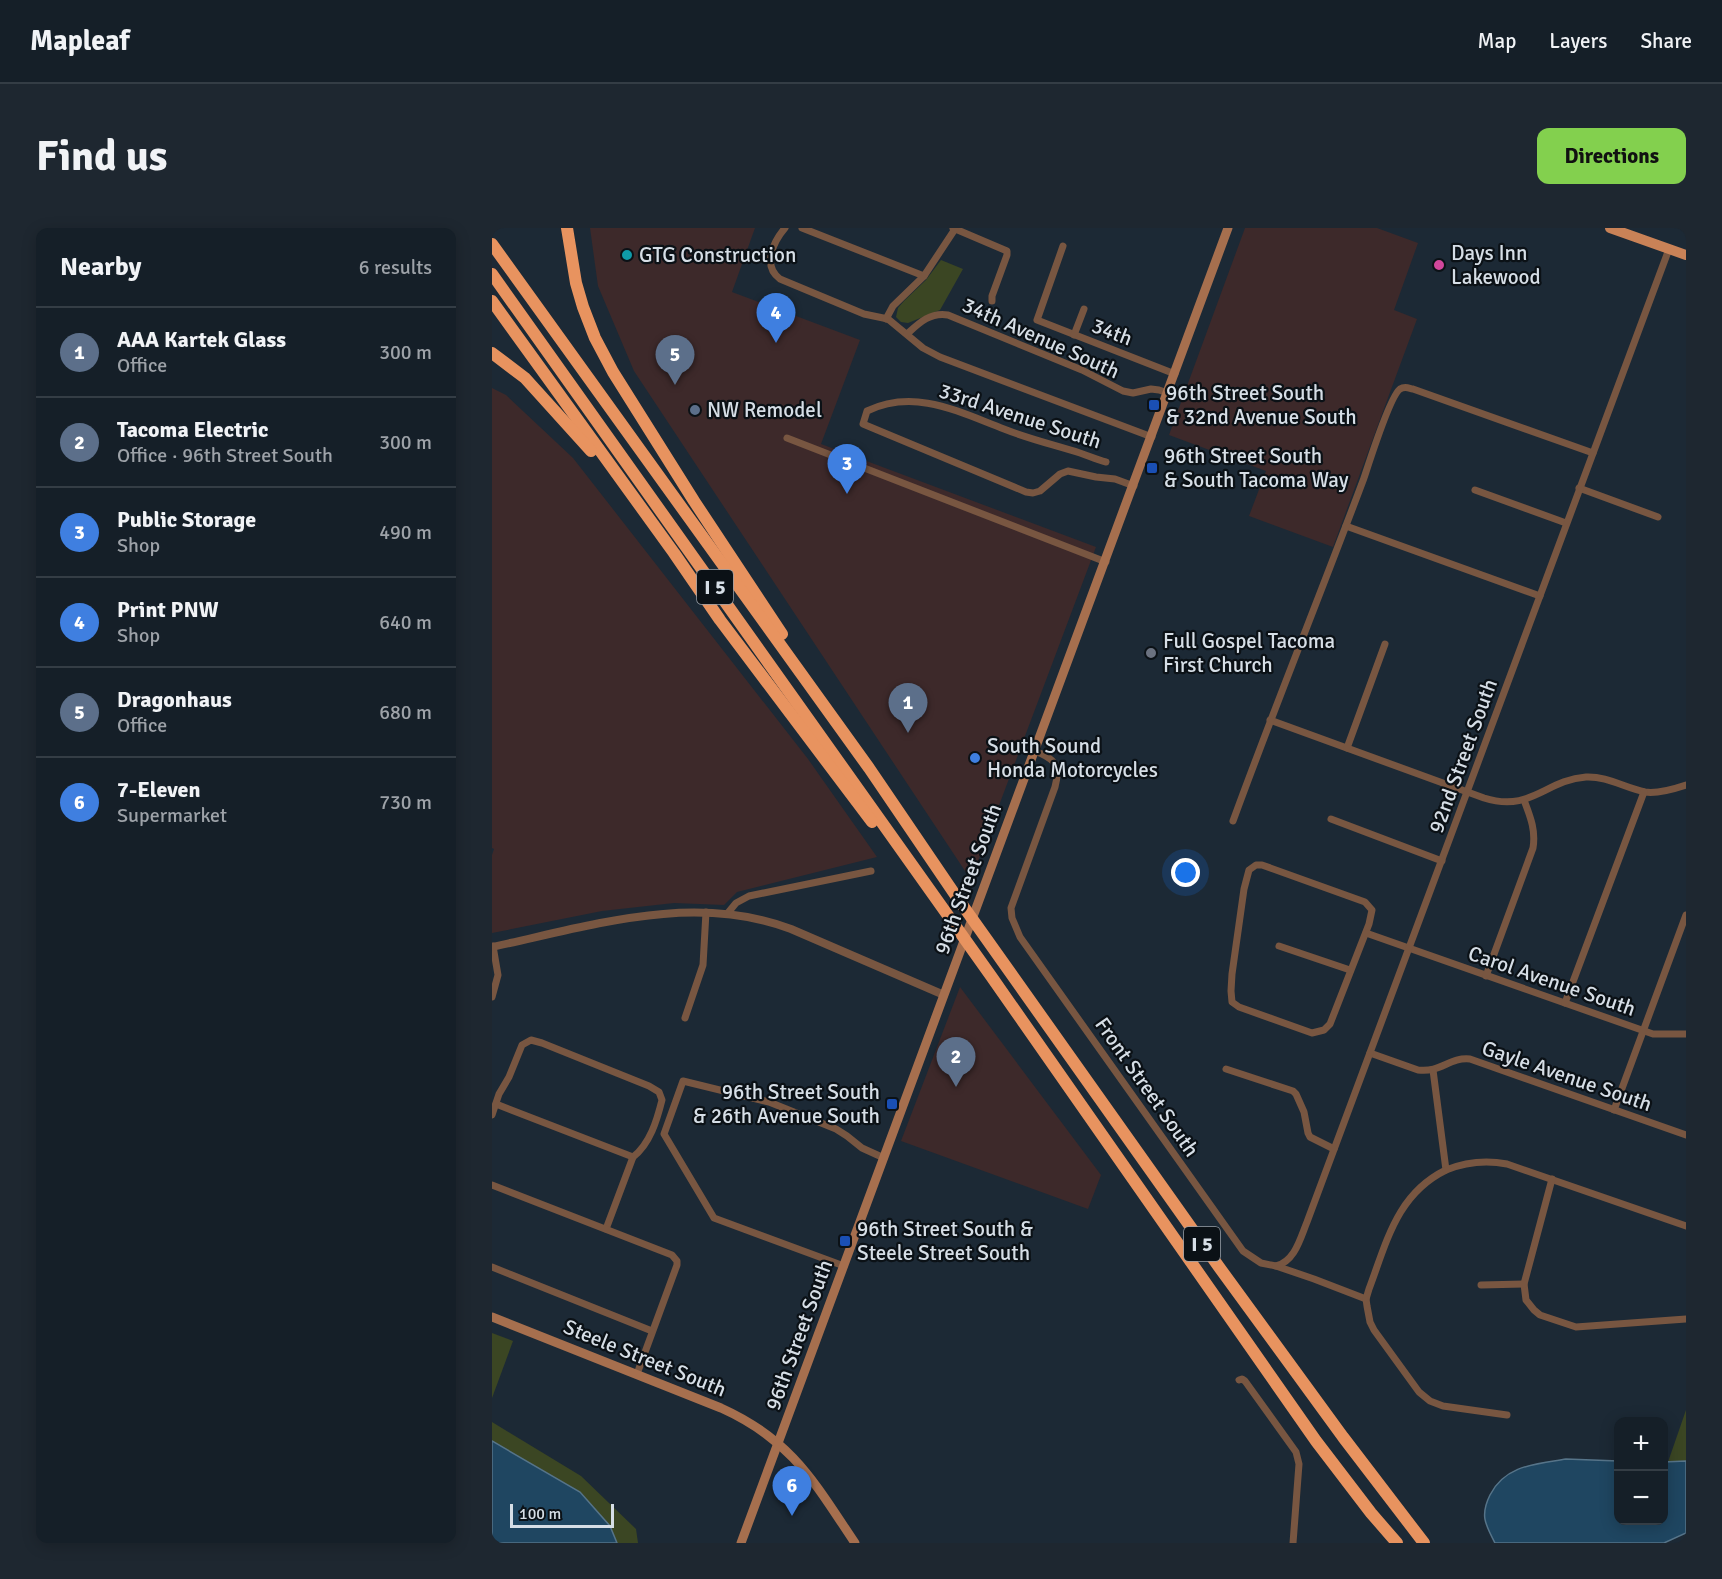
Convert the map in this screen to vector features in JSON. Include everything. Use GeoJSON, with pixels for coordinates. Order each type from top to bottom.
{"type":"FeatureCollection","features":[{"type":"Feature","properties":{"kind":"highway"},"geometry":{"type":"LineString","coordinates":[[567,228],[576,283],[583,307],[595,338],[613,372],[699,509],[869,768]]}},
{"type":"Feature","properties":{"kind":"highway","name":"I 5"},"geometry":{"type":"LineString","coordinates":[[492,244],[869,768],[956,896],[1233,1286],[1424,1543]]}},
{"type":"Feature","properties":{"kind":"highway","name":"I 5"},"geometry":{"type":"LineString","coordinates":[[492,274],[991,976],[1316,1441],[1396,1543]]}},
{"type":"Feature","properties":{"kind":"highway"},"geometry":{"type":"LineString","coordinates":[[492,301],[720,620],[837,777],[938,901]]}},
{"type":"Feature","properties":{"kind":"highway"},"geometry":{"type":"LineString","coordinates":[[492,353],[518,371],[534,386],[641,507]]}},
{"type":"Feature","properties":{"kind":"main road","name":"96th Street South"},"geometry":{"type":"LineString","coordinates":[[741,1543],[1228,228]]}},
{"type":"Feature","properties":{"kind":"main road"},"geometry":{"type":"LineString","coordinates":[[1610,228],[1686,255]]}},
{"type":"Feature","properties":{"kind":"main road","name":"Steele Street South"},"geometry":{"type":"LineString","coordinates":[[492,1317],[733,1413],[757,1427],[778,1443],[807,1473],[855,1543]]}},
{"type":"Feature","properties":{"kind":"street"},"geometry":{"type":"LineString","coordinates":[[785,228],[771,254],[772,273],[780,279],[865,314],[886,319],[926,350],[946,359],[1152,437]]}},
{"type":"Feature","properties":{"kind":"street"},"geometry":{"type":"LineString","coordinates":[[802,228],[924,276]]}},
{"type":"Feature","properties":{"kind":"street"},"geometry":{"type":"LineString","coordinates":[[886,319],[893,306],[924,276],[954,228],[1007,251],[992,301]]}},
{"type":"Feature","properties":{"kind":"street","name":"34th"},"geometry":{"type":"LineString","coordinates":[[1063,246],[1037,320],[1175,374]]}},
{"type":"Feature","properties":{"kind":"street","name":"92nd Street South"},"geometry":{"type":"LineString","coordinates":[[1276,1266],[1288,1260],[1295,1251],[1669,249]]}},
{"type":"Feature","properties":{"kind":"street"},"geometry":{"type":"LineString","coordinates":[[1074,335],[1084,309]]}},
{"type":"Feature","properties":{"kind":"street","name":"34th Avenue South"},"geometry":{"type":"LineString","coordinates":[[907,334],[928,317],[946,314],[1082,370],[1123,392],[1133,393],[1151,389],[1168,393]]}},
{"type":"Feature","properties":{"kind":"street"},"geometry":{"type":"LineString","coordinates":[[1233,821],[1395,395],[1401,389],[1413,389],[1593,453]]}},
{"type":"Feature","properties":{"kind":"street","name":"33rd Avenue South"},"geometry":{"type":"LineString","coordinates":[[1106,462],[1024,437],[935,404],[904,402],[879,405],[867,411],[863,424],[1026,492],[1040,491],[1060,474],[1068,471],[1114,478],[1134,486]]}},
{"type":"Feature","properties":{"kind":"street"},"geometry":{"type":"LineString","coordinates":[[787,438],[1106,561]]}},
{"type":"Feature","properties":{"kind":"street"},"geometry":{"type":"LineString","coordinates":[[1579,488],[1658,517]]}},
{"type":"Feature","properties":{"kind":"street"},"geometry":{"type":"LineString","coordinates":[[1475,490],[1566,523]]}},
{"type":"Feature","properties":{"kind":"street"},"geometry":{"type":"LineString","coordinates":[[1346,526],[1540,596]]}},
{"type":"Feature","properties":{"kind":"street"},"geometry":{"type":"LineString","coordinates":[[1347,748],[1385,644]]}},
{"type":"Feature","properties":{"kind":"street"},"geometry":{"type":"LineString","coordinates":[[1270,720],[1501,802],[1524,800],[1569,779],[1588,777],[1614,781],[1644,792],[1664,791],[1686,785]]}},
{"type":"Feature","properties":{"kind":"street","name":"Front Street South"},"geometry":{"type":"LineString","coordinates":[[1035,751],[1046,755],[1055,763],[1058,778],[1011,908],[1012,918],[1020,937],[1247,1255],[1266,1265],[1276,1266],[1366,1299]]}},
{"type":"Feature","properties":{"kind":"street"},"geometry":{"type":"LineString","coordinates":[[1565,1003],[1644,792]]}},
{"type":"Feature","properties":{"kind":"street"},"geometry":{"type":"LineString","coordinates":[[1486,976],[1535,840],[1533,824],[1524,800]]}},
{"type":"Feature","properties":{"kind":"street"},"geometry":{"type":"LineString","coordinates":[[1331,819],[1442,861]]}},
{"type":"Feature","properties":{"kind":"street"},"geometry":{"type":"LineString","coordinates":[[1262,865],[1365,902],[1372,909],[1370,924],[1350,970],[1330,1024],[1324,1030],[1312,1033],[1234,1004],[1231,999],[1232,974],[1244,889],[1249,870],[1253,866],[1262,865]]}},
{"type":"Feature","properties":{"kind":"street"},"geometry":{"type":"LineString","coordinates":[[727,914],[736,903],[749,896],[871,871]]}},
{"type":"Feature","properties":{"kind":"street"},"geometry":{"type":"LineString","coordinates":[[492,998],[498,975],[492,947],[642,916],[706,912],[756,918],[780,925],[944,995]]}},
{"type":"Feature","properties":{"kind":"street"},"geometry":{"type":"LineString","coordinates":[[685,1018],[703,965],[706,912]]}},
{"type":"Feature","properties":{"kind":"street"},"geometry":{"type":"LineString","coordinates":[[1614,1110],[1686,915]]}},
{"type":"Feature","properties":{"kind":"street","name":"Carol Avenue South"},"geometry":{"type":"LineString","coordinates":[[1366,933],[1653,1034],[1686,1034]]}},
{"type":"Feature","properties":{"kind":"street"},"geometry":{"type":"LineString","coordinates":[[1279,946],[1350,970]]}},
{"type":"Feature","properties":{"kind":"street"},"geometry":{"type":"LineString","coordinates":[[492,1115],[520,1049],[531,1040],[653,1088],[661,1094],[661,1106],[649,1136],[633,1157],[606,1229]]}},
{"type":"Feature","properties":{"kind":"street"},"geometry":{"type":"LineString","coordinates":[[1370,1053],[1418,1070],[1433,1070],[1446,1170]]}},
{"type":"Feature","properties":{"kind":"street","name":"Gayle Avenue South"},"geometry":{"type":"LineString","coordinates":[[1433,1070],[1457,1059],[1470,1059],[1686,1135]]}},
{"type":"Feature","properties":{"kind":"street"},"geometry":{"type":"LineString","coordinates":[[1226,1069],[1293,1091],[1300,1101],[1310,1137],[1334,1149]]}},
{"type":"Feature","properties":{"kind":"street"},"geometry":{"type":"LineString","coordinates":[[844,1266],[714,1218],[664,1134],[683,1081],[769,1102],[836,1129],[870,1152],[884,1158]]}},
{"type":"Feature","properties":{"kind":"street"},"geometry":{"type":"LineString","coordinates":[[496,1104],[633,1157]]}},
{"type":"Feature","properties":{"kind":"street"},"geometry":{"type":"LineString","coordinates":[[1507,1415],[1443,1406],[1424,1396],[1414,1387],[1374,1330],[1368,1314],[1366,1299],[1402,1207],[1418,1188],[1446,1170],[1469,1163],[1492,1162],[1515,1166],[1686,1226]]}},
{"type":"Feature","properties":{"kind":"street"},"geometry":{"type":"LineString","coordinates":[[1552,1179],[1524,1284],[1526,1300],[1534,1310],[1540,1315],[1576,1327],[1686,1319]]}},
{"type":"Feature","properties":{"kind":"street"},"geometry":{"type":"LineString","coordinates":[[492,1185],[672,1255],[677,1261],[637,1374]]}},
{"type":"Feature","properties":{"kind":"street"},"geometry":{"type":"LineString","coordinates":[[492,1267],[652,1331]]}},
{"type":"Feature","properties":{"kind":"street"},"geometry":{"type":"LineString","coordinates":[[1480,1285],[1524,1284]]}},
{"type":"Feature","properties":{"kind":"street"},"geometry":{"type":"LineString","coordinates":[[1239,1380],[1245,1381],[1296,1452],[1299,1464],[1293,1543]]}},
{"type":"Feature","properties":{"kind":"shaded area"},"geometry":{"type":"Polygon","coordinates":[[[590,228],[755,228],[732,292],[860,340],[821,444],[1096,547],[971,880],[634,371],[598,286],[590,228]]]}},
{"type":"Feature","properties":{"kind":"shaded area"},"geometry":{"type":"Polygon","coordinates":[[[1245,228],[1377,228],[1418,243],[1394,310],[1417,319],[1333,547],[1249,516],[1266,471],[1169,435],[1245,228]]]}},
{"type":"Feature","properties":{"kind":"shaded area"},"geometry":{"type":"Polygon","coordinates":[[[492,388],[506,395],[573,458],[808,759],[877,857],[737,892],[724,905],[674,903],[602,911],[492,933],[492,855],[494,849],[492,848],[492,388]]]}},
{"type":"Feature","properties":{"kind":"shaded area"},"geometry":{"type":"Polygon","coordinates":[[[960,987],[1101,1175],[1088,1209],[901,1141],[960,987]]]}},
{"type":"Feature","properties":{"kind":"green space"},"geometry":{"type":"Polygon","coordinates":[[[941,260],[963,269],[940,310],[908,323],[901,322],[896,317],[898,308],[926,280],[941,260]]]}},
{"type":"Feature","properties":{"kind":"green space"},"geometry":{"type":"Polygon","coordinates":[[[492,1333],[513,1341],[492,1398],[492,1333]]]}},
{"type":"Feature","properties":{"kind":"green space"},"geometry":{"type":"Polygon","coordinates":[[[1686,1410],[1686,1461],[1668,1462],[1686,1410]]]}},
{"type":"Feature","properties":{"kind":"green space"},"geometry":{"type":"Polygon","coordinates":[[[492,1422],[581,1476],[636,1529],[638,1543],[617,1543],[610,1526],[580,1492],[492,1441],[492,1422]]]}},
{"type":"Feature","properties":{"kind":"water"},"geometry":{"type":"Polygon","coordinates":[[[492,1441],[580,1492],[610,1526],[617,1543],[492,1543],[492,1441]]]}},
{"type":"Feature","properties":{"kind":"water"},"geometry":{"type":"Polygon","coordinates":[[[1566,1459],[1614,1461],[1614,1525],[1668,1525],[1668,1462],[1686,1461],[1686,1533],[1664,1543],[1495,1543],[1486,1525],[1485,1508],[1496,1485],[1513,1472],[1566,1459]]]}},
{"type":"Feature","properties":{"kind":"place","name":"GTG Construction"},"geometry":{"type":"Point","coordinates":[627,255]}},
{"type":"Feature","properties":{"kind":"place","name":"Days Inn Lakewood"},"geometry":{"type":"Point","coordinates":[1439,265]}},
{"type":"Feature","properties":{"kind":"place","name":"Print PNW"},"geometry":{"type":"Point","coordinates":[776,343]}},
{"type":"Feature","properties":{"kind":"place","name":"Dragonhaus"},"geometry":{"type":"Point","coordinates":[675,385]}},
{"type":"Feature","properties":{"kind":"place","name":"96th Street South & 32nd Avenue South"},"geometry":{"type":"Point","coordinates":[1154,405]}},
{"type":"Feature","properties":{"kind":"place","name":"NW Remodel"},"geometry":{"type":"Point","coordinates":[695,410]}},
{"type":"Feature","properties":{"kind":"place","name":"96th Street South & South Tacoma Way"},"geometry":{"type":"Point","coordinates":[1152,468]}},
{"type":"Feature","properties":{"kind":"place","name":"Public Storage"},"geometry":{"type":"Point","coordinates":[847,494]}},
{"type":"Feature","properties":{"kind":"place","name":"Full Gospel Tacoma First Church"},"geometry":{"type":"Point","coordinates":[1151,653]}},
{"type":"Feature","properties":{"kind":"place","name":"AAA Kartek Glass"},"geometry":{"type":"Point","coordinates":[908,733]}},
{"type":"Feature","properties":{"kind":"place","name":"South Sound Honda Motorcycles"},"geometry":{"type":"Point","coordinates":[975,758]}},
{"type":"Feature","properties":{"kind":"place","name":"Tacoma Electric"},"geometry":{"type":"Point","coordinates":[956,1087]}},
{"type":"Feature","properties":{"kind":"place","name":"96th Street South & 26th Avenue South"},"geometry":{"type":"Point","coordinates":[892,1104]}},
{"type":"Feature","properties":{"kind":"place","name":"96th Street South & Steele Street South"},"geometry":{"type":"Point","coordinates":[845,1241]}},
{"type":"Feature","properties":{"kind":"place","name":"7-Eleven"},"geometry":{"type":"Point","coordinates":[792,1516]}}]}
